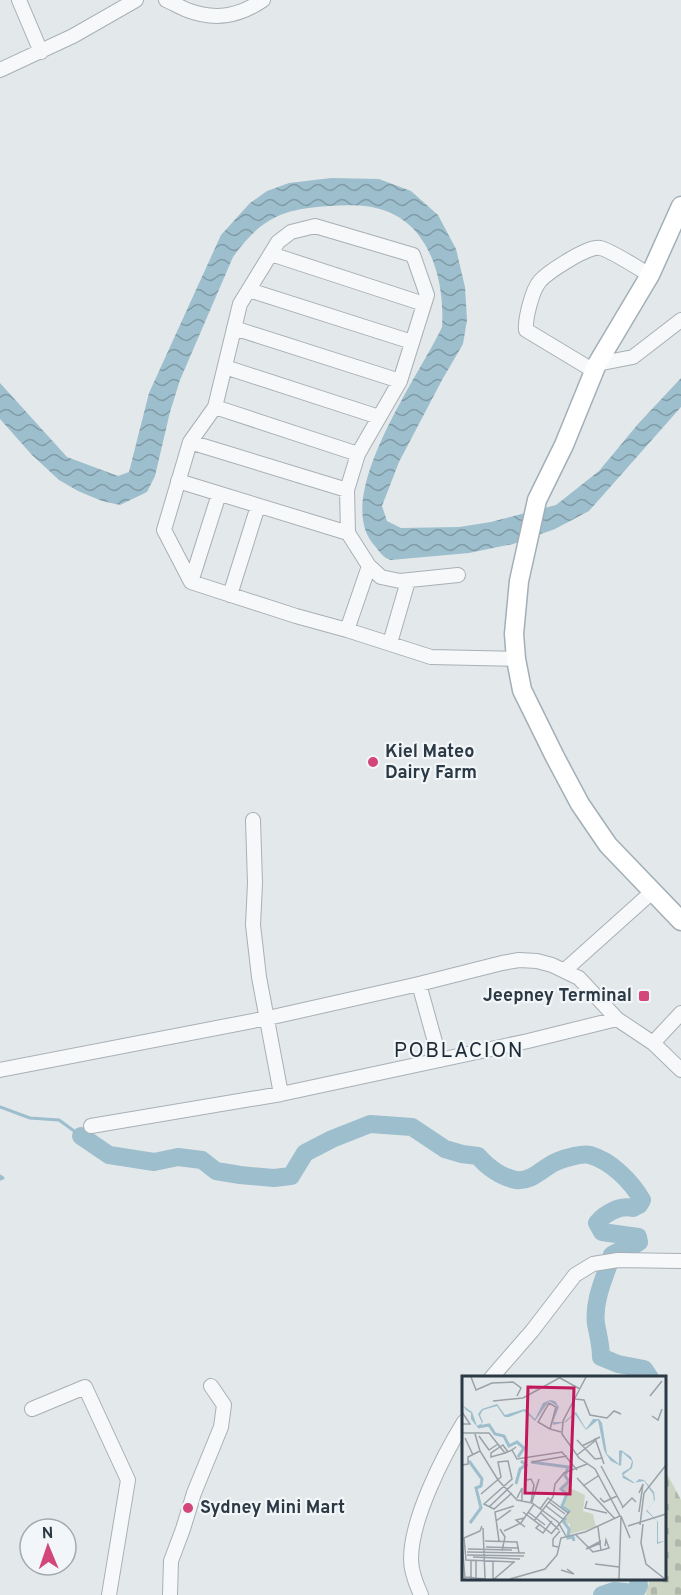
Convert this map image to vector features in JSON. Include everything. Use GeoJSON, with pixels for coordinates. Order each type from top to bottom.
{"type":"FeatureCollection","features":[{"type":"Feature","properties":{"kind":"main road"},"geometry":{"type":"LineString","coordinates":[[681,206],[650,275],[596,368],[564,445],[537,501],[523,556],[514,634],[522,690],[580,804],[608,845],[681,921]]}},
{"type":"Feature","properties":{"kind":"street"},"geometry":{"type":"LineString","coordinates":[[19,0],[41,52]]}},
{"type":"Feature","properties":{"kind":"street"},"geometry":{"type":"LineString","coordinates":[[0,70],[73,36],[136,0]]}},
{"type":"Feature","properties":{"kind":"street"},"geometry":{"type":"LineString","coordinates":[[166,0],[206,15],[225,16],[242,13],[263,0]]}},
{"type":"Feature","properties":{"kind":"street"},"geometry":{"type":"LineString","coordinates":[[458,575],[408,581],[381,577],[369,566],[348,533],[347,490],[358,454],[400,381],[427,295],[413,255],[315,226],[291,232],[278,242],[240,304],[215,407],[190,441],[164,530],[191,582],[431,657],[516,659]]}},
{"type":"Feature","properties":{"kind":"street"},"geometry":{"type":"LineString","coordinates":[[650,275],[600,248],[590,249],[555,269],[538,283],[525,320],[526,330],[596,368],[633,357],[681,320]]}},
{"type":"Feature","properties":{"kind":"street"},"geometry":{"type":"LineString","coordinates":[[271,254],[424,304]]}},
{"type":"Feature","properties":{"kind":"street"},"geometry":{"type":"LineString","coordinates":[[249,290],[412,342]]}},
{"type":"Feature","properties":{"kind":"street"},"geometry":{"type":"LineString","coordinates":[[234,328],[400,381]]}},
{"type":"Feature","properties":{"kind":"street"},"geometry":{"type":"LineString","coordinates":[[225,368],[379,417]]}},
{"type":"Feature","properties":{"kind":"street"},"geometry":{"type":"LineString","coordinates":[[215,407],[358,454]]}},
{"type":"Feature","properties":{"kind":"street"},"geometry":{"type":"LineString","coordinates":[[190,441],[347,490]]}},
{"type":"Feature","properties":{"kind":"street"},"geometry":{"type":"LineString","coordinates":[[178,481],[348,533]]}},
{"type":"Feature","properties":{"kind":"street"},"geometry":{"type":"LineString","coordinates":[[191,582],[219,494]]}},
{"type":"Feature","properties":{"kind":"street"},"geometry":{"type":"LineString","coordinates":[[230,595],[258,506]]}},
{"type":"Feature","properties":{"kind":"street"},"geometry":{"type":"LineString","coordinates":[[347,630],[369,566]]}},
{"type":"Feature","properties":{"kind":"street"},"geometry":{"type":"LineString","coordinates":[[390,643],[408,581]]}},
{"type":"Feature","properties":{"kind":"street"},"geometry":{"type":"LineString","coordinates":[[254,820],[253,925],[259,977],[281,1094]]}},
{"type":"Feature","properties":{"kind":"street"},"geometry":{"type":"LineString","coordinates":[[565,970],[652,892]]}},
{"type":"Feature","properties":{"kind":"street"},"geometry":{"type":"LineString","coordinates":[[0,1070],[268,1018],[519,960],[537,961],[565,970],[579,978],[617,1019],[653,1043],[681,1070]]}},
{"type":"Feature","properties":{"kind":"street"},"geometry":{"type":"LineString","coordinates":[[419,984],[440,1060]]}},
{"type":"Feature","properties":{"kind":"street"},"geometry":{"type":"LineString","coordinates":[[653,1043],[681,1013]]}},
{"type":"Feature","properties":{"kind":"street"},"geometry":{"type":"LineString","coordinates":[[91,1126],[281,1094],[582,1029],[617,1019]]}},
{"type":"Feature","properties":{"kind":"street"},"geometry":{"type":"LineString","coordinates":[[492,1376],[532,1331],[574,1275],[593,1264],[617,1261],[681,1261]]}},
{"type":"Feature","properties":{"kind":"street"},"geometry":{"type":"LineString","coordinates":[[170,1595],[171,1561],[194,1493],[221,1427],[224,1405],[211,1386]]}},
{"type":"Feature","properties":{"kind":"street"},"geometry":{"type":"LineString","coordinates":[[32,1409],[85,1387],[128,1480],[109,1595]]}},
{"type":"Feature","properties":{"kind":"street"},"geometry":{"type":"LineString","coordinates":[[421,1595],[415,1582],[412,1553],[419,1518],[446,1451],[462,1425]]}},
{"type":"Feature","properties":{"kind":"green space"},"geometry":{"type":"Polygon","coordinates":[[[666,1472],[681,1500],[681,1595],[646,1595],[650,1580],[666,1580],[666,1472]]]}},
{"type":"Feature","properties":{"kind":"water"},"geometry":{"type":"Polygon","coordinates":[[[331,178],[379,179],[411,191],[438,215],[456,249],[465,287],[467,320],[463,344],[399,462],[382,506],[387,521],[401,528],[459,527],[491,522],[556,505],[599,471],[638,424],[681,378],[681,407],[589,511],[555,529],[513,544],[469,553],[391,560],[383,556],[374,545],[364,524],[363,497],[371,467],[399,404],[442,327],[442,310],[437,275],[424,242],[413,228],[399,218],[383,210],[370,207],[350,205],[313,207],[285,213],[263,225],[243,244],[233,257],[180,380],[155,476],[147,492],[120,505],[102,501],[78,491],[59,480],[32,455],[0,419],[0,383],[67,457],[118,476],[129,472],[149,393],[221,235],[250,203],[267,191],[289,183],[331,178]]]}},
{"type":"Feature","properties":{"kind":"waterway"},"geometry":{"type":"LineString","coordinates":[[0,1107],[30,1118],[59,1120],[81,1136]]}},
{"type":"Feature","properties":{"kind":"waterway"},"geometry":{"type":"LineString","coordinates":[[81,1136],[109,1155],[154,1162],[178,1157],[202,1160],[216,1171],[274,1178],[291,1176],[305,1153],[370,1124],[412,1127],[445,1149],[478,1156],[495,1171],[516,1180],[528,1179],[553,1163],[569,1157],[590,1155],[598,1158],[620,1173],[642,1200],[633,1208],[613,1211],[597,1223],[602,1232],[638,1237],[639,1242],[612,1255],[603,1280],[596,1306],[601,1357],[618,1364],[644,1369],[649,1376]]}},
{"type":"Feature","properties":{"kind":"waterway"},"geometry":{"type":"LineString","coordinates":[[0,1176],[3,1178],[0,1179]]}},
{"type":"Feature","properties":{"kind":"waterway"},"geometry":{"type":"LineString","coordinates":[[602,1595],[614,1591],[635,1593],[639,1586],[638,1580]]}},
{"type":"Feature","properties":{"kind":"place","name":"Kiel Mateo Dairy Farm"},"geometry":{"type":"Point","coordinates":[373,762]}},
{"type":"Feature","properties":{"kind":"place","name":"Jeepney Terminal"},"geometry":{"type":"Point","coordinates":[644,996]}},
{"type":"Feature","properties":{"kind":"place","name":"Sydney Mini Mart"},"geometry":{"type":"Point","coordinates":[188,1508]}},
{"type":"Feature","properties":{"kind":"district","name":"POBLACION"},"geometry":{"type":"Point","coordinates":[459,1051]}}]}
